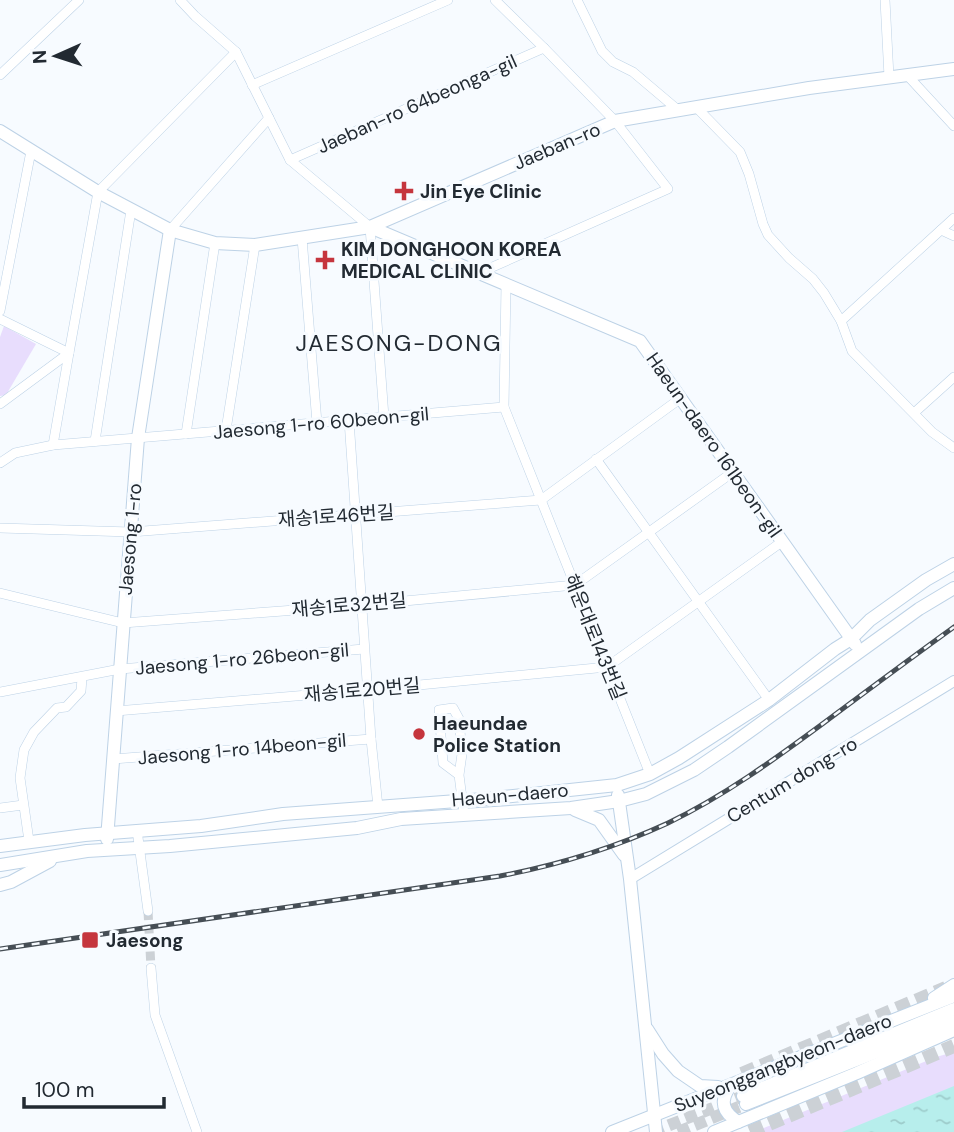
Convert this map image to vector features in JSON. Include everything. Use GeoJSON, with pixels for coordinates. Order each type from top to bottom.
{"type":"FeatureCollection","features":[{"type":"Feature","properties":{"kind":"main road","name":"Jaeban-ro"},"geometry":{"type":"LineString","coordinates":[[0,131],[98,192],[170,230],[215,243],[255,245],[370,227],[615,121],[809,88],[954,69]]}},
{"type":"Feature","properties":{"kind":"main road","name":"Haeun-daero 161beon-gil"},"geometry":{"type":"LineString","coordinates":[[370,227],[640,341],[860,651]]}},
{"type":"Feature","properties":{"kind":"main road","name":"Jaesong 1-ro"},"geometry":{"type":"LineString","coordinates":[[107,850],[138,438],[170,230]]}},
{"type":"Feature","properties":{"kind":"main road","name":"Haeun-daero"},"geometry":{"type":"LineString","coordinates":[[0,846],[283,814],[617,785],[650,774],[679,758],[769,700],[851,639],[870,620],[926,580],[954,564]]}},
{"type":"Feature","properties":{"kind":"main road","name":"Haeun-daero"},"geometry":{"type":"LineString","coordinates":[[0,865],[107,850],[357,828],[401,819],[571,808],[646,794],[694,770],[919,609],[954,588]]}},
{"type":"Feature","properties":{"kind":"main road"},"geometry":{"type":"LineString","coordinates":[[617,785],[630,878],[656,1132]]}},
{"type":"Feature","properties":{"kind":"main road"},"geometry":{"type":"LineString","coordinates":[[571,808],[599,820],[627,859]]}},
{"type":"Feature","properties":{"kind":"main road"},"geometry":{"type":"LineString","coordinates":[[0,885],[11,882],[60,855]]}},
{"type":"Feature","properties":{"kind":"main road"},"geometry":{"type":"LineString","coordinates":[[908,1014],[954,985]]}},
{"type":"Feature","properties":{"kind":"main road","name":"Suyeonggangbyeon-daero"},"geometry":{"type":"LineString","coordinates":[[612,1132],[954,996]]}},
{"type":"Feature","properties":{"kind":"main road"},"geometry":{"type":"LineString","coordinates":[[954,1009],[744,1100],[954,1021]]}},
{"type":"Feature","properties":{"kind":"main road"},"geometry":{"type":"LineString","coordinates":[[645,1027],[678,1071],[700,1086],[728,1087],[724,1107],[728,1115],[738,1122]]}},
{"type":"Feature","properties":{"kind":"main road","name":"Suyeonggangbyeon-daero"},"geometry":{"type":"LineString","coordinates":[[714,1132],[954,1030]]}},
{"type":"Feature","properties":{"kind":"street"},"geometry":{"type":"LineString","coordinates":[[0,75],[79,0]]}},
{"type":"Feature","properties":{"kind":"street"},"geometry":{"type":"LineString","coordinates":[[180,0],[236,52],[290,160],[370,227],[384,417]]}},
{"type":"Feature","properties":{"kind":"street"},"geometry":{"type":"LineString","coordinates":[[253,85],[448,0]]}},
{"type":"Feature","properties":{"kind":"street"},"geometry":{"type":"LineString","coordinates":[[479,273],[668,189],[615,121],[495,0]]}},
{"type":"Feature","properties":{"kind":"street"},"geometry":{"type":"LineString","coordinates":[[577,0],[602,51],[613,62],[633,72],[678,110]]}},
{"type":"Feature","properties":{"kind":"street"},"geometry":{"type":"LineString","coordinates":[[885,0],[889,78]]}},
{"type":"Feature","properties":{"kind":"street","name":"Jaeban-ro 64beonga-gil"},"geometry":{"type":"LineString","coordinates":[[290,160],[544,48]]}},
{"type":"Feature","properties":{"kind":"street"},"geometry":{"type":"LineString","coordinates":[[53,445],[98,192],[236,52]]}},
{"type":"Feature","properties":{"kind":"street"},"geometry":{"type":"LineString","coordinates":[[907,75],[954,126]]}},
{"type":"Feature","properties":{"kind":"street"},"geometry":{"type":"LineString","coordinates":[[696,107],[740,152],[768,235],[813,279],[841,321],[852,351],[932,432],[954,448]]}},
{"type":"Feature","properties":{"kind":"street"},"geometry":{"type":"LineString","coordinates":[[170,230],[269,118]]}},
{"type":"Feature","properties":{"kind":"street"},"geometry":{"type":"LineString","coordinates":[[0,312],[31,151]]}},
{"type":"Feature","properties":{"kind":"street"},"geometry":{"type":"LineString","coordinates":[[95,441],[131,210]]}},
{"type":"Feature","properties":{"kind":"street"},"geometry":{"type":"LineString","coordinates":[[841,321],[954,218]]}},
{"type":"Feature","properties":{"kind":"street"},"geometry":{"type":"LineString","coordinates":[[941,230],[954,236]]}},
{"type":"Feature","properties":{"kind":"street"},"geometry":{"type":"LineString","coordinates":[[302,238],[317,423]]}},
{"type":"Feature","properties":{"kind":"street"},"geometry":{"type":"LineString","coordinates":[[186,434],[215,243]]}},
{"type":"Feature","properties":{"kind":"street"},"geometry":{"type":"LineString","coordinates":[[226,430],[255,245]]}},
{"type":"Feature","properties":{"kind":"street","name":"해운대로143번길"},"geometry":{"type":"LineString","coordinates":[[506,284],[504,407],[650,774]]}},
{"type":"Feature","properties":{"kind":"street"},"geometry":{"type":"LineString","coordinates":[[0,319],[69,354]]}},
{"type":"Feature","properties":{"kind":"street"},"geometry":{"type":"LineString","coordinates":[[0,404],[69,354]]}},
{"type":"Feature","properties":{"kind":"street"},"geometry":{"type":"LineString","coordinates":[[914,413],[954,377]]}},
{"type":"Feature","properties":{"kind":"street"},"geometry":{"type":"LineString","coordinates":[[541,500],[681,398]]}},
{"type":"Feature","properties":{"kind":"street","name":"Jaesong 1-ro 60beon-gil"},"geometry":{"type":"LineString","coordinates":[[0,463],[15,453],[53,445],[504,407]]}},
{"type":"Feature","properties":{"kind":"street"},"geometry":{"type":"LineString","coordinates":[[349,420],[367,690],[378,807]]}},
{"type":"Feature","properties":{"kind":"street"},"geometry":{"type":"LineString","coordinates":[[596,460],[769,700]]}},
{"type":"Feature","properties":{"kind":"street"},"geometry":{"type":"LineString","coordinates":[[575,584],[733,472]]}},
{"type":"Feature","properties":{"kind":"street","name":"재송1로46번길"},"geometry":{"type":"LineString","coordinates":[[0,528],[131,532],[541,500]]}},
{"type":"Feature","properties":{"kind":"street"},"geometry":{"type":"LineString","coordinates":[[607,667],[783,541]]}},
{"type":"Feature","properties":{"kind":"street","name":"재송1로32번길"},"geometry":{"type":"LineString","coordinates":[[0,593],[123,623],[362,605],[575,584]]}},
{"type":"Feature","properties":{"kind":"street","name":"Jaesong 1-ro 26beon-gil"},"geometry":{"type":"LineString","coordinates":[[0,692],[120,669],[365,649]]}},
{"type":"Feature","properties":{"kind":"street","name":"재송1로20번길"},"geometry":{"type":"LineString","coordinates":[[116,711],[607,667]]}},
{"type":"Feature","properties":{"kind":"street"},"geometry":{"type":"LineString","coordinates":[[29,841],[20,778],[23,750],[34,732],[57,708],[66,707],[81,691],[82,678]]}},
{"type":"Feature","properties":{"kind":"street","name":"Centum dong-ro"},"geometry":{"type":"LineString","coordinates":[[630,878],[954,681]]}},
{"type":"Feature","properties":{"kind":"street"},"geometry":{"type":"LineString","coordinates":[[459,775],[443,763],[439,709],[453,708],[459,719],[462,754],[459,775],[464,814]]}},
{"type":"Feature","properties":{"kind":"street","name":"Jaesong 1-ro 14beon-gil"},"geometry":{"type":"LineString","coordinates":[[113,759],[371,739]]}},
{"type":"Feature","properties":{"kind":"street"},"geometry":{"type":"LineString","coordinates":[[0,808],[23,805]]}},
{"type":"Feature","properties":{"kind":"street"},"geometry":{"type":"LineString","coordinates":[[137,830],[148,911]]}},
{"type":"Feature","properties":{"kind":"street"},"geometry":{"type":"LineString","coordinates":[[151,968],[155,1015],[197,1132]]}},
{"type":"Feature","properties":{"kind":"shaded area"},"geometry":{"type":"Polygon","coordinates":[[[4,326],[36,344],[6,395],[0,396],[0,337],[4,326]]]}},
{"type":"Feature","properties":{"kind":"shaded area"},"geometry":{"type":"Polygon","coordinates":[[[954,1052],[954,1132],[754,1132],[936,1057],[954,1052]]]}},
{"type":"Feature","properties":{"kind":"water"},"geometry":{"type":"Polygon","coordinates":[[[954,1086],[954,1132],[842,1132],[954,1086]]]}},
{"type":"Feature","properties":{"kind":"tunnel"},"geometry":{"type":"LineString","coordinates":[[148,911],[151,968]]}},
{"type":"Feature","properties":{"kind":"tunnel"},"geometry":{"type":"LineString","coordinates":[[742,1074],[946,988]]}},
{"type":"Feature","properties":{"kind":"tunnel"},"geometry":{"type":"LineString","coordinates":[[750,1132],[954,1046]]}},
{"type":"Feature","properties":{"kind":"tunnel"},"geometry":{"type":"LineString","coordinates":[[652,1132],[743,1096]]}},
{"type":"Feature","properties":{"kind":"tunnel"},"geometry":{"type":"LineString","coordinates":[[678,1132],[746,1104]]}},
{"type":"Feature","properties":{"kind":"railway"},"geometry":{"type":"LineString","coordinates":[[0,949],[500,876],[543,867],[606,848],[668,823],[729,789],[787,750],[954,627]]}},
{"type":"Feature","properties":{"kind":"place","name":"Jin Eye Clinic"},"geometry":{"type":"Point","coordinates":[404,191]}},
{"type":"Feature","properties":{"kind":"place","name":"KIM DONGHOON KOREA MEDICAL CLINIC"},"geometry":{"type":"Point","coordinates":[325,260]}},
{"type":"Feature","properties":{"kind":"place","name":"Haeundae Police Station"},"geometry":{"type":"Point","coordinates":[419,734]}},
{"type":"Feature","properties":{"kind":"place","name":"Jaesong"},"geometry":{"type":"Point","coordinates":[90,940]}},
{"type":"Feature","properties":{"kind":"district","name":"JAESONG-DONG"},"geometry":{"type":"Point","coordinates":[399,343]}}]}
